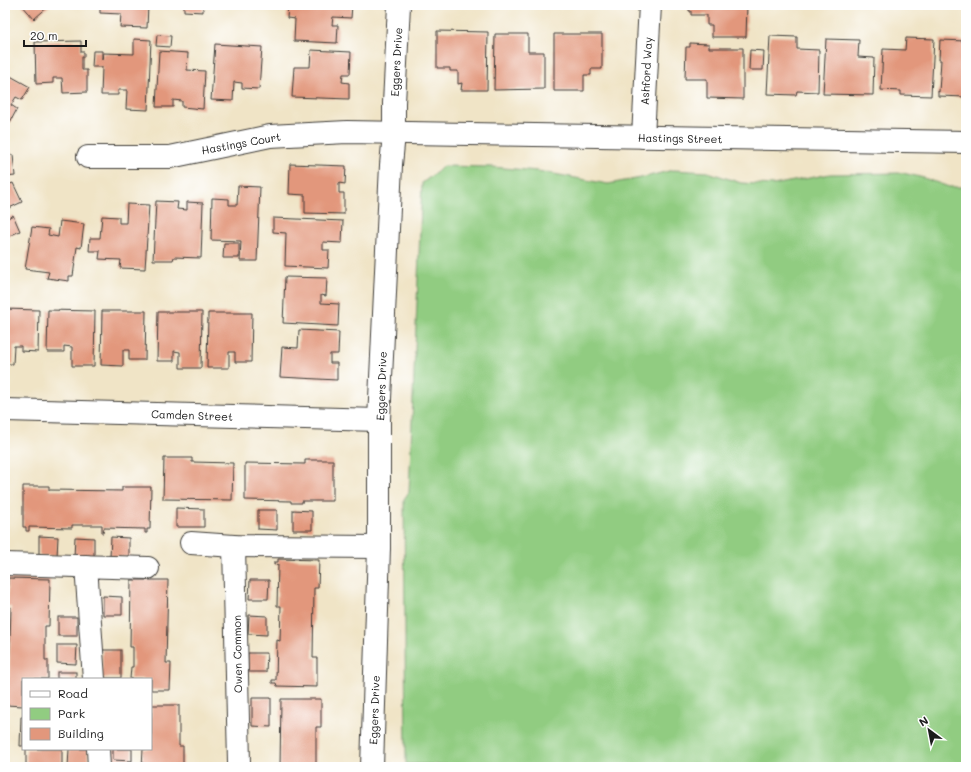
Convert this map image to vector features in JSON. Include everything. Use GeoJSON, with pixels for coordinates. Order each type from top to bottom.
{"type":"FeatureCollection","features":[{"type":"Feature","properties":{"kind":"street","name":"Eggers Drive"},"geometry":{"type":"LineString","coordinates":[[372,767],[379,547],[379,420],[391,165],[394,134],[394,103],[399,5]]}},
{"type":"Feature","properties":{"kind":"street","name":"Ashford Way"},"geometry":{"type":"LineString","coordinates":[[643,137],[650,5]]}},
{"type":"Feature","properties":{"kind":"street","name":"Hastings Court"},"geometry":{"type":"LineString","coordinates":[[88,157],[170,157],[270,136],[347,132],[394,134]]}},
{"type":"Feature","properties":{"kind":"street","name":"Hastings Street"},"geometry":{"type":"LineString","coordinates":[[394,134],[966,142]]}},
{"type":"Feature","properties":{"kind":"street","name":"Camden Street"},"geometry":{"type":"LineString","coordinates":[[5,410],[379,420]]}},
{"type":"Feature","properties":{"kind":"street"},"geometry":{"type":"LineString","coordinates":[[191,543],[234,546],[379,547]]}},
{"type":"Feature","properties":{"kind":"street","name":"Owen Common"},"geometry":{"type":"LineString","coordinates":[[234,546],[239,763]]}},
{"type":"Feature","properties":{"kind":"street"},"geometry":{"type":"LineString","coordinates":[[5,564],[148,568]]}},
{"type":"Feature","properties":{"kind":"street"},"geometry":{"type":"LineString","coordinates":[[86,566],[94,678]]}},
{"type":"Feature","properties":{"kind":"street"},"geometry":{"type":"LineString","coordinates":[[98,750],[100,767]]}},
{"type":"Feature","properties":{"kind":"green space"},"geometry":{"type":"Polygon","coordinates":[[[443,166],[492,167],[538,171],[608,184],[673,170],[708,172],[741,183],[773,185],[830,174],[903,173],[924,178],[949,187],[966,187],[966,767],[568,767],[406,764],[404,499],[409,492],[422,183],[443,166]]]}},
{"type":"Feature","properties":{"kind":"building"},"geometry":{"type":"Polygon","coordinates":[[[22,5],[50,5],[34,19],[22,5]]]}},
{"type":"Feature","properties":{"kind":"building"},"geometry":{"type":"Polygon","coordinates":[[[100,5],[148,5],[147,28],[120,27],[121,14],[100,13],[100,5]]]}},
{"type":"Feature","properties":{"kind":"building"},"geometry":{"type":"Polygon","coordinates":[[[184,5],[203,5],[203,12],[184,11],[184,5]]]}},
{"type":"Feature","properties":{"kind":"building"},"geometry":{"type":"Polygon","coordinates":[[[288,5],[352,5],[351,18],[333,17],[332,25],[338,25],[337,43],[294,41],[295,19],[287,18],[288,5]]]}},
{"type":"Feature","properties":{"kind":"building"},"geometry":{"type":"Polygon","coordinates":[[[569,5],[601,5],[600,8],[569,5]]]}},
{"type":"Feature","properties":{"kind":"building"},"geometry":{"type":"Polygon","coordinates":[[[689,5],[747,5],[746,37],[712,37],[712,25],[707,25],[707,15],[691,15],[689,5]]]}},
{"type":"Feature","properties":{"kind":"building"},"geometry":{"type":"Polygon","coordinates":[[[437,31],[488,32],[487,90],[461,90],[462,83],[458,84],[458,71],[450,71],[450,68],[437,68],[437,31]]]}},
{"type":"Feature","properties":{"kind":"building"},"geometry":{"type":"Polygon","coordinates":[[[495,34],[528,34],[528,52],[544,52],[544,89],[494,90],[495,34]]]}},
{"type":"Feature","properties":{"kind":"building"},"geometry":{"type":"Polygon","coordinates":[[[554,34],[602,34],[602,69],[591,69],[591,75],[584,75],[584,91],[554,91],[554,34]]]}},
{"type":"Feature","properties":{"kind":"building"},"geometry":{"type":"Polygon","coordinates":[[[157,35],[171,36],[170,47],[156,46],[157,35]]]}},
{"type":"Feature","properties":{"kind":"building"},"geometry":{"type":"Polygon","coordinates":[[[770,36],[797,37],[797,49],[819,50],[818,92],[797,91],[796,95],[767,94],[770,36]]]}},
{"type":"Feature","properties":{"kind":"building"},"geometry":{"type":"Polygon","coordinates":[[[906,38],[934,39],[931,96],[901,95],[901,91],[881,90],[883,49],[905,50],[906,38]]]}},
{"type":"Feature","properties":{"kind":"building"},"geometry":{"type":"Polygon","coordinates":[[[134,39],[151,40],[148,110],[126,109],[127,90],[118,90],[118,95],[101,95],[102,67],[92,67],[93,51],[102,51],[102,60],[103,53],[134,54],[134,39]]]}},
{"type":"Feature","properties":{"kind":"building"},"geometry":{"type":"Polygon","coordinates":[[[826,39],[859,40],[858,57],[874,58],[873,95],[823,94],[826,39]]]}},
{"type":"Feature","properties":{"kind":"building"},"geometry":{"type":"Polygon","coordinates":[[[940,40],[966,41],[966,97],[938,96],[941,60],[939,60],[940,40]]]}},
{"type":"Feature","properties":{"kind":"building"},"geometry":{"type":"Polygon","coordinates":[[[81,41],[81,52],[84,52],[84,57],[82,57],[82,70],[87,70],[87,92],[63,93],[62,78],[53,78],[53,83],[36,84],[35,42],[81,41]]]}},
{"type":"Feature","properties":{"kind":"building"},"geometry":{"type":"Polygon","coordinates":[[[690,43],[709,44],[709,48],[743,48],[743,99],[707,98],[707,79],[685,79],[686,47],[690,47],[690,43]]]}},
{"type":"Feature","properties":{"kind":"building"},"geometry":{"type":"Polygon","coordinates":[[[215,44],[262,47],[259,89],[242,88],[242,83],[234,82],[233,101],[211,100],[215,44]]]}},
{"type":"Feature","properties":{"kind":"building"},"geometry":{"type":"Polygon","coordinates":[[[311,50],[351,52],[350,74],[343,74],[342,82],[349,83],[349,99],[292,97],[294,67],[310,67],[311,50]]]}},
{"type":"Feature","properties":{"kind":"building"},"geometry":{"type":"Polygon","coordinates":[[[750,50],[764,51],[763,70],[749,70],[750,50]]]}},
{"type":"Feature","properties":{"kind":"building"},"geometry":{"type":"Polygon","coordinates":[[[159,51],[188,53],[187,70],[205,71],[203,109],[182,107],[182,101],[173,100],[173,107],[156,107],[159,51]]]}},
{"type":"Feature","properties":{"kind":"building"},"geometry":{"type":"Polygon","coordinates":[[[5,73],[30,87],[22,100],[16,97],[11,105],[17,109],[7,128],[5,127],[5,73]]]}},
{"type":"Feature","properties":{"kind":"building"},"geometry":{"type":"Polygon","coordinates":[[[5,155],[13,155],[15,176],[5,177],[5,155]]]}},
{"type":"Feature","properties":{"kind":"building"},"geometry":{"type":"Polygon","coordinates":[[[290,164],[346,166],[345,184],[339,183],[339,193],[344,193],[344,214],[305,213],[305,195],[289,194],[290,164]]]}},
{"type":"Feature","properties":{"kind":"building"},"geometry":{"type":"Polygon","coordinates":[[[13,183],[22,202],[5,210],[5,186],[13,183]]]}},
{"type":"Feature","properties":{"kind":"building"},"geometry":{"type":"Polygon","coordinates":[[[238,186],[260,187],[257,261],[240,261],[241,241],[211,240],[212,198],[229,199],[229,205],[237,205],[238,186]]]}},
{"type":"Feature","properties":{"kind":"building"},"geometry":{"type":"Polygon","coordinates":[[[156,201],[178,202],[177,209],[187,210],[187,202],[203,203],[201,258],[174,257],[173,260],[153,260],[156,201]]]}},
{"type":"Feature","properties":{"kind":"building"},"geometry":{"type":"Polygon","coordinates":[[[127,204],[149,205],[145,269],[120,268],[121,260],[99,259],[100,251],[89,251],[90,238],[100,238],[102,216],[119,217],[119,223],[126,223],[127,204]]]}},
{"type":"Feature","properties":{"kind":"building"},"geometry":{"type":"Polygon","coordinates":[[[5,211],[8,218],[13,215],[20,231],[5,238],[5,211]]]}},
{"type":"Feature","properties":{"kind":"building"},"geometry":{"type":"Polygon","coordinates":[[[273,218],[343,221],[342,243],[323,242],[323,250],[329,250],[328,268],[285,266],[286,233],[273,232],[273,218]]]}},
{"type":"Feature","properties":{"kind":"building"},"geometry":{"type":"Polygon","coordinates":[[[60,221],[84,224],[81,248],[77,247],[73,276],[69,276],[69,281],[47,278],[49,272],[25,269],[32,227],[49,229],[48,235],[58,237],[60,221]]]}},
{"type":"Feature","properties":{"kind":"building"},"geometry":{"type":"Polygon","coordinates":[[[224,243],[239,243],[239,258],[223,258],[224,243]]]}},
{"type":"Feature","properties":{"kind":"building"},"geometry":{"type":"Polygon","coordinates":[[[285,277],[327,278],[326,296],[321,295],[321,303],[339,304],[338,326],[283,323],[285,277]]]}},
{"type":"Feature","properties":{"kind":"building"},"geometry":{"type":"Polygon","coordinates":[[[5,309],[39,310],[38,352],[21,351],[21,346],[14,346],[13,364],[5,364],[5,309]]]}},
{"type":"Feature","properties":{"kind":"building"},"geometry":{"type":"Polygon","coordinates":[[[48,310],[95,311],[94,366],[72,366],[72,347],[64,346],[64,352],[47,352],[48,310]]]}},
{"type":"Feature","properties":{"kind":"building"},"geometry":{"type":"Polygon","coordinates":[[[102,311],[146,311],[145,360],[129,360],[129,350],[123,350],[123,366],[101,365],[102,311]]]}},
{"type":"Feature","properties":{"kind":"building"},"geometry":{"type":"Polygon","coordinates":[[[158,312],[202,312],[201,368],[180,368],[180,352],[174,351],[174,361],[157,361],[158,312]]]}},
{"type":"Feature","properties":{"kind":"building"},"geometry":{"type":"Polygon","coordinates":[[[208,313],[252,313],[251,362],[235,362],[235,352],[229,352],[229,368],[207,368],[208,313]]]}},
{"type":"Feature","properties":{"kind":"building"},"geometry":{"type":"Polygon","coordinates":[[[299,330],[339,332],[338,354],[330,354],[330,363],[337,363],[337,380],[280,377],[282,347],[298,348],[299,330]]]}},
{"type":"Feature","properties":{"kind":"building"},"geometry":{"type":"Polygon","coordinates":[[[164,458],[192,458],[192,462],[233,463],[232,500],[163,499],[164,458]]]}},
{"type":"Feature","properties":{"kind":"building"},"geometry":{"type":"Polygon","coordinates":[[[305,460],[333,460],[333,501],[302,501],[302,503],[291,503],[291,501],[245,500],[245,463],[305,464],[305,460]]]}},
{"type":"Feature","properties":{"kind":"building"},"geometry":{"type":"Polygon","coordinates":[[[23,486],[49,486],[49,490],[122,491],[122,487],[151,487],[150,529],[147,529],[147,533],[145,533],[145,529],[104,528],[102,533],[102,525],[72,525],[72,528],[29,527],[29,531],[26,531],[26,527],[23,527],[23,486]]]}},
{"type":"Feature","properties":{"kind":"building"},"geometry":{"type":"Polygon","coordinates":[[[176,508],[204,509],[204,527],[176,527],[176,508]]]}},
{"type":"Feature","properties":{"kind":"building"},"geometry":{"type":"Polygon","coordinates":[[[258,510],[277,510],[277,530],[258,529],[258,510]]]}},
{"type":"Feature","properties":{"kind":"building"},"geometry":{"type":"Polygon","coordinates":[[[293,510],[312,511],[312,530],[293,530],[293,510]]]}},
{"type":"Feature","properties":{"kind":"building"},"geometry":{"type":"Polygon","coordinates":[[[39,536],[58,537],[57,556],[39,556],[39,536]]]}},
{"type":"Feature","properties":{"kind":"building"},"geometry":{"type":"Polygon","coordinates":[[[75,537],[94,538],[94,557],[74,557],[75,537]]]}},
{"type":"Feature","properties":{"kind":"building"},"geometry":{"type":"Polygon","coordinates":[[[111,537],[129,538],[129,557],[110,557],[111,537]]]}},
{"type":"Feature","properties":{"kind":"building"},"geometry":{"type":"Polygon","coordinates":[[[278,559],[319,560],[318,588],[314,588],[313,658],[317,658],[317,687],[277,686],[276,683],[272,683],[272,680],[276,680],[277,640],[280,641],[281,606],[277,606],[278,564],[274,565],[274,562],[278,562],[278,559]]]}},
{"type":"Feature","properties":{"kind":"building"},"geometry":{"type":"Polygon","coordinates":[[[8,578],[50,579],[49,626],[45,626],[45,660],[48,660],[48,678],[22,678],[22,706],[6,705],[6,677],[9,677],[11,607],[7,607],[8,578]]]}},
{"type":"Feature","properties":{"kind":"building"},"geometry":{"type":"Polygon","coordinates":[[[131,580],[168,580],[166,663],[171,663],[170,690],[152,690],[152,678],[130,678],[131,667],[133,667],[133,647],[130,647],[131,580]]]}},
{"type":"Feature","properties":{"kind":"building"},"geometry":{"type":"Polygon","coordinates":[[[250,580],[269,580],[268,599],[249,599],[250,580]]]}},
{"type":"Feature","properties":{"kind":"building"},"geometry":{"type":"Polygon","coordinates":[[[103,596],[122,597],[122,615],[103,615],[103,596]]]}},
{"type":"Feature","properties":{"kind":"building"},"geometry":{"type":"Polygon","coordinates":[[[249,615],[267,616],[267,635],[248,634],[249,615]]]}},
{"type":"Feature","properties":{"kind":"building"},"geometry":{"type":"Polygon","coordinates":[[[58,617],[77,617],[77,636],[58,636],[58,617]]]}},
{"type":"Feature","properties":{"kind":"building"},"geometry":{"type":"Polygon","coordinates":[[[57,645],[77,645],[76,664],[57,663],[57,645]]]}},
{"type":"Feature","properties":{"kind":"building"},"geometry":{"type":"Polygon","coordinates":[[[102,650],[121,650],[121,678],[102,678],[102,650]]]}},
{"type":"Feature","properties":{"kind":"building"},"geometry":{"type":"Polygon","coordinates":[[[248,653],[267,653],[266,672],[248,672],[248,653]]]}},
{"type":"Feature","properties":{"kind":"building"},"geometry":{"type":"Polygon","coordinates":[[[57,672],[76,672],[76,678],[57,678],[57,672]]]}},
{"type":"Feature","properties":{"kind":"building"},"geometry":{"type":"Polygon","coordinates":[[[252,698],[271,698],[271,727],[252,726],[252,698]]]}},
{"type":"Feature","properties":{"kind":"building"},"geometry":{"type":"Polygon","coordinates":[[[281,699],[321,699],[321,727],[316,727],[316,767],[280,767],[281,699]]]}},
{"type":"Feature","properties":{"kind":"building"},"geometry":{"type":"Polygon","coordinates":[[[152,705],[179,705],[179,746],[183,746],[183,767],[142,767],[143,750],[152,750],[152,705]]]}},
{"type":"Feature","properties":{"kind":"building"},"geometry":{"type":"Polygon","coordinates":[[[21,717],[22,717],[22,746],[20,746],[21,717]]]}},
{"type":"Feature","properties":{"kind":"building"},"geometry":{"type":"Polygon","coordinates":[[[26,750],[62,750],[62,767],[26,767],[26,750]]]}},
{"type":"Feature","properties":{"kind":"building"},"geometry":{"type":"Polygon","coordinates":[[[69,750],[88,750],[88,767],[68,767],[69,750]]]}},
{"type":"Feature","properties":{"kind":"building"},"geometry":{"type":"Polygon","coordinates":[[[113,750],[132,750],[132,761],[113,760],[113,750]]]}}]}
